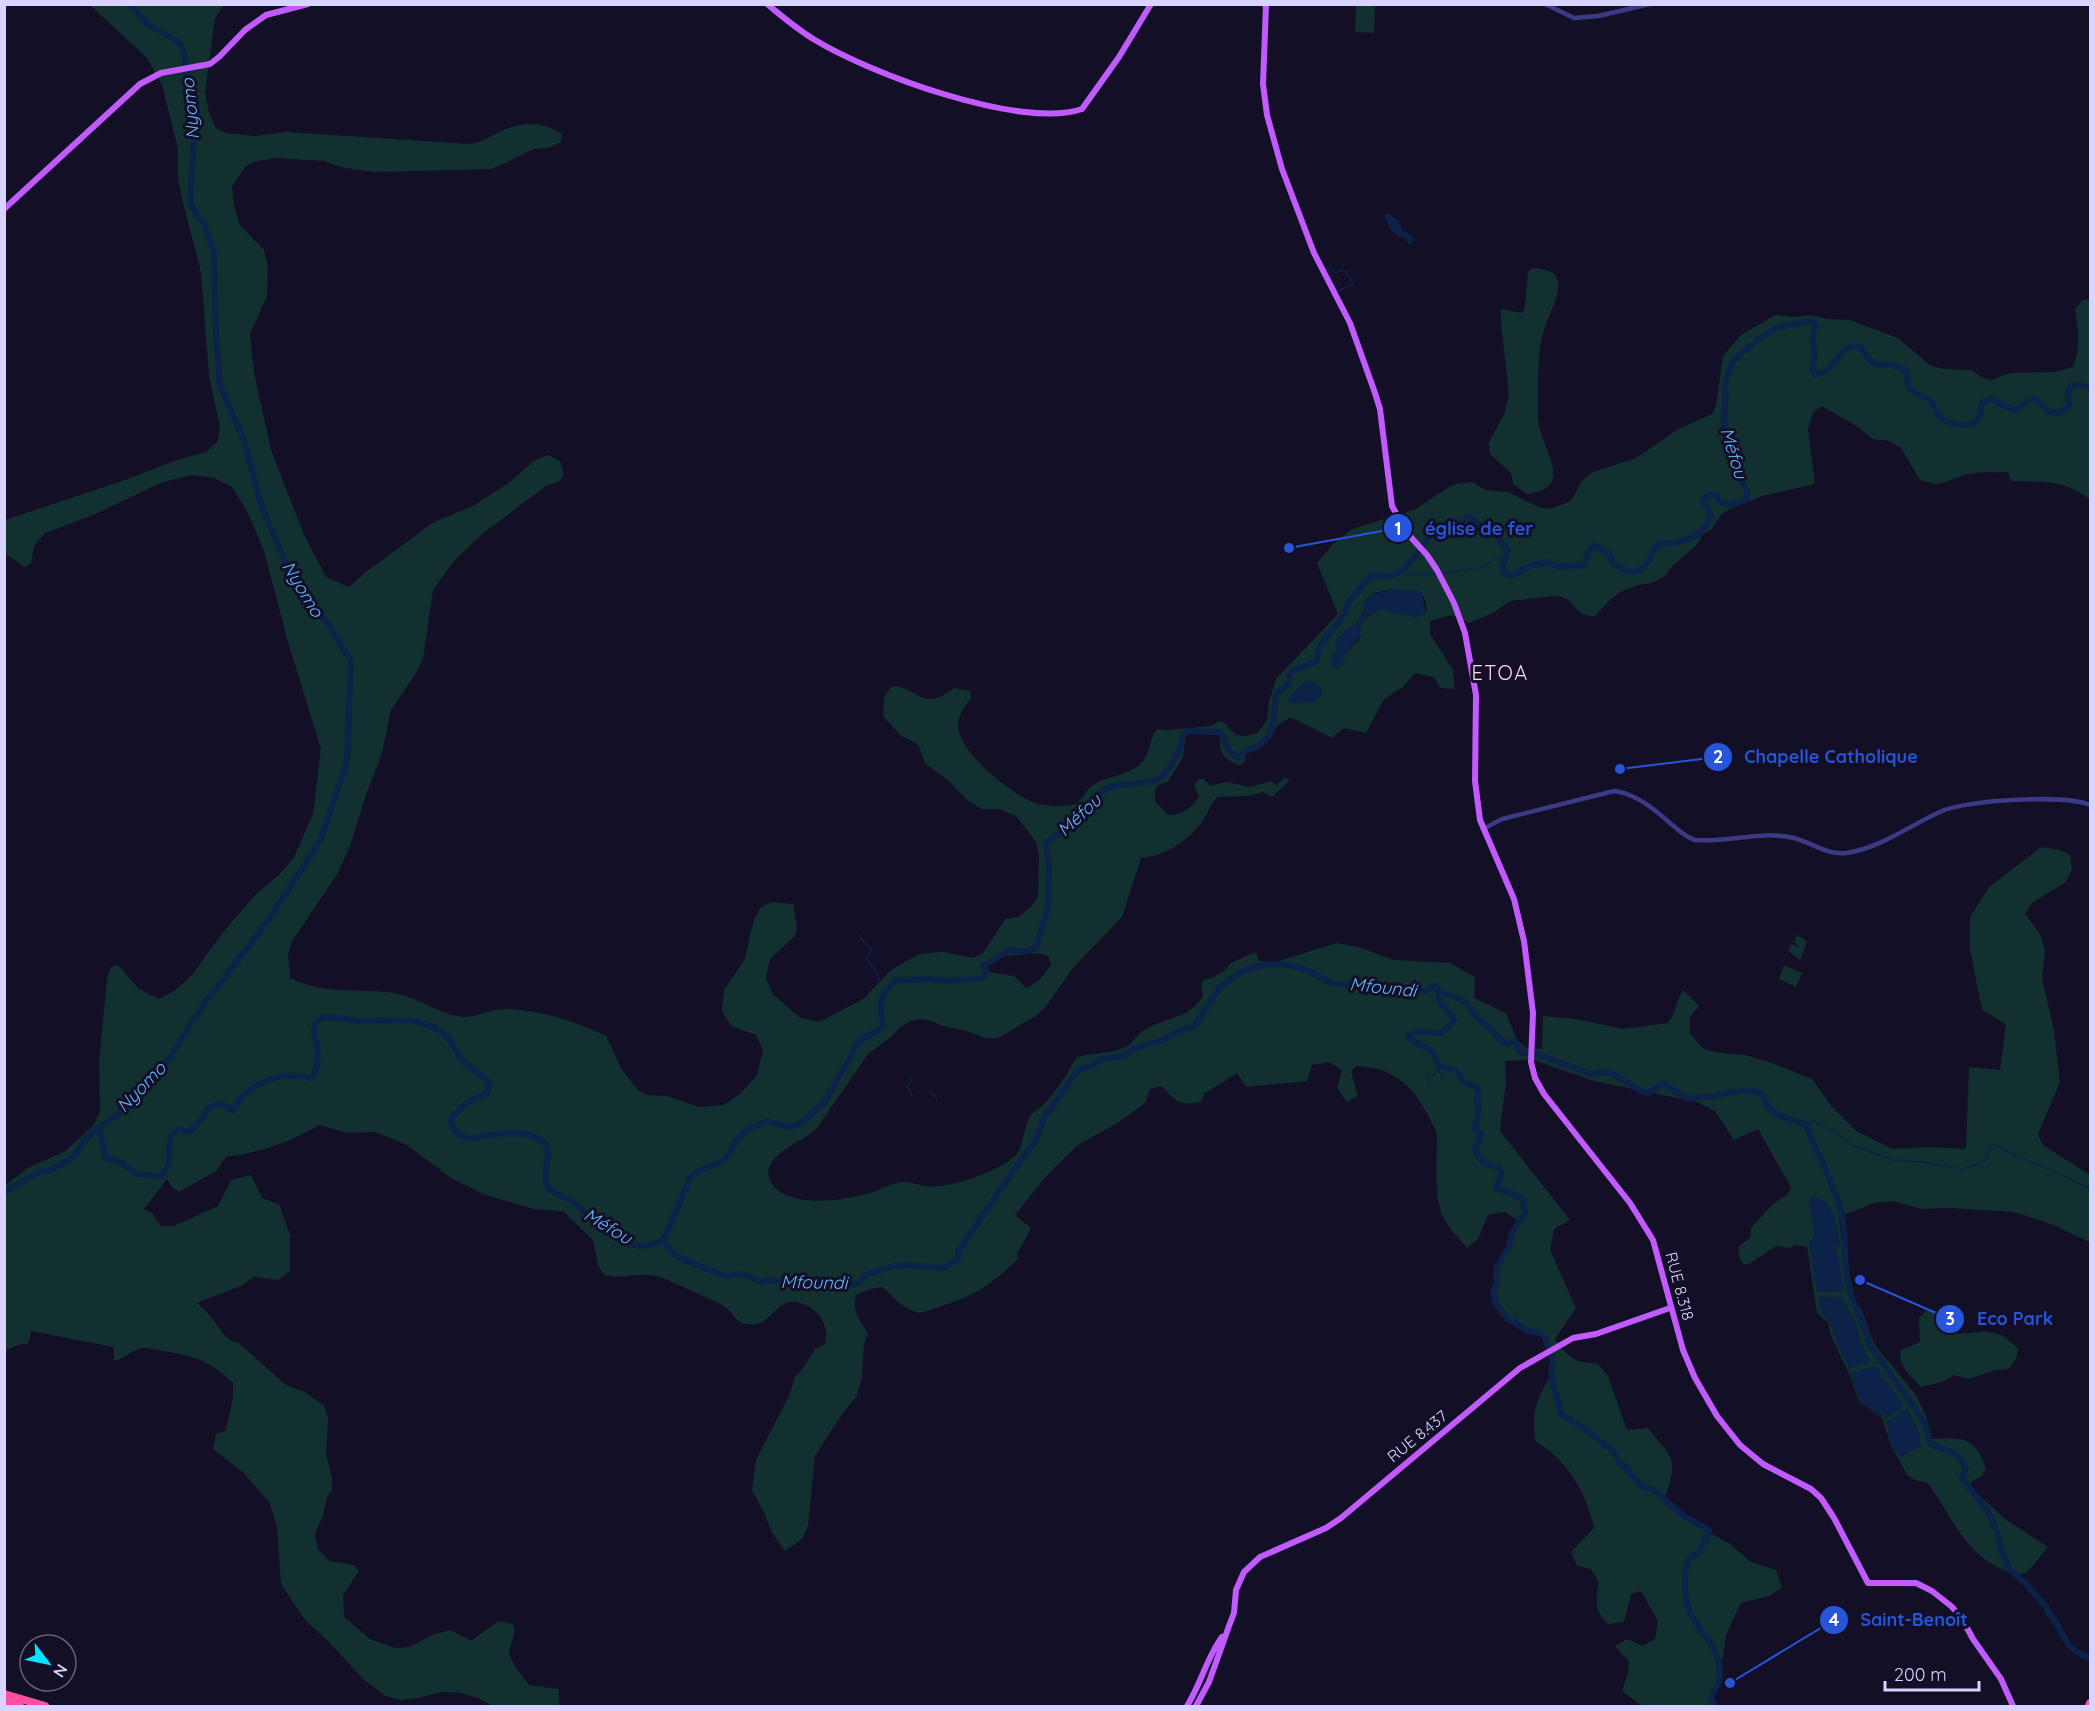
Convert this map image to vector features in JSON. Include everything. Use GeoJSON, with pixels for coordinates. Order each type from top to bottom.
{"type":"FeatureCollection","features":[{"type":"Feature","properties":{"kind":"highway"},"geometry":{"type":"LineString","coordinates":[[4,1694],[45,1707]]}},
{"type":"Feature","properties":{"kind":"highway"},"geometry":{"type":"LineString","coordinates":[[4,1701],[20,1707]]}},
{"type":"Feature","properties":{"kind":"main road"},"geometry":{"type":"LineString","coordinates":[[4,209],[140,84],[161,73],[210,64],[245,30],[266,15],[308,4]]}},
{"type":"Feature","properties":{"kind":"main road"},"geometry":{"type":"LineString","coordinates":[[767,4],[814,40],[882,74],[997,108],[1064,114],[1082,109],[1119,57],[1151,4]]}},
{"type":"Feature","properties":{"kind":"main road","name":"RUE 8.318"},"geometry":{"type":"LineString","coordinates":[[1265,5],[1263,84],[1274,142],[1314,253],[1350,323],[1375,393],[1380,409],[1392,506],[1398,520],[1433,563],[1444,582],[1458,614],[1469,650],[1476,695],[1475,781],[1483,829],[1514,899],[1524,941],[1533,1013],[1531,1062],[1535,1078],[1544,1094],[1630,1203],[1653,1240],[1670,1308],[1689,1364],[1717,1416],[1740,1445],[1763,1464],[1811,1489],[1821,1498],[1837,1523],[1868,1583],[1916,1583],[1932,1591],[1951,1606],[1961,1617],[1973,1639],[1997,1673],[2013,1707]]}},
{"type":"Feature","properties":{"kind":"main road","name":"RUE 8.437"},"geometry":{"type":"LineString","coordinates":[[1196,1707],[1209,1682],[1234,1613],[1240,1576],[1250,1564],[1273,1551],[1326,1528],[1341,1518],[1520,1368],[1573,1338],[1596,1334],[1670,1308]]}},
{"type":"Feature","properties":{"kind":"main road","name":"RUE 8.437"},"geometry":{"type":"LineString","coordinates":[[1187,1707],[1215,1647],[1226,1632]]}},
{"type":"Feature","properties":{"kind":"street"},"geometry":{"type":"LineString","coordinates":[[1545,4],[1574,18],[1598,16],[1650,4]]}},
{"type":"Feature","properties":{"kind":"street"},"geometry":{"type":"LineString","coordinates":[[1483,829],[1502,819],[1614,791],[1630,795],[1685,836],[1695,840],[1778,835],[1796,839],[1826,851],[1845,853],[1875,843],[1939,812],[1958,806],[2055,798],[2091,805]]}},
{"type":"Feature","properties":{"kind":"green space"},"geometry":{"type":"Polygon","coordinates":[[[90,5],[224,5],[215,18],[205,92],[209,113],[216,128],[226,133],[254,136],[286,132],[470,144],[505,129],[530,124],[546,126],[562,134],[561,142],[549,148],[534,149],[492,169],[375,172],[345,168],[324,161],[276,158],[253,162],[245,167],[232,187],[240,225],[264,250],[268,268],[267,296],[250,334],[254,373],[271,450],[304,535],[326,577],[349,587],[434,522],[473,506],[511,481],[535,460],[548,455],[560,461],[564,474],[560,481],[546,486],[481,535],[454,561],[433,590],[423,659],[391,710],[382,753],[350,846],[338,873],[292,941],[288,953],[290,978],[328,989],[403,995],[455,1016],[474,1016],[505,1009],[544,1014],[569,1021],[606,1036],[622,1070],[638,1090],[646,1095],[667,1096],[699,1107],[724,1105],[741,1093],[757,1075],[763,1050],[756,1035],[731,1026],[722,1011],[724,990],[745,959],[755,917],[761,907],[772,902],[793,904],[797,928],[795,936],[770,959],[766,978],[772,993],[800,1018],[819,1022],[863,999],[891,970],[919,954],[943,952],[973,958],[983,953],[1005,919],[1018,917],[1031,907],[1038,896],[1039,854],[1036,842],[1016,816],[999,809],[982,809],[967,800],[951,783],[925,763],[918,744],[900,735],[883,716],[884,697],[892,686],[931,699],[954,688],[970,691],[971,698],[958,722],[960,734],[976,759],[1001,783],[1028,800],[1051,806],[1075,804],[1093,785],[1138,766],[1146,757],[1157,729],[1211,726],[1219,721],[1236,735],[1246,736],[1257,733],[1267,721],[1269,702],[1276,679],[1338,614],[1317,563],[1332,545],[1352,529],[1414,510],[1459,483],[1472,482],[1485,490],[1508,492],[1539,507],[1549,509],[1569,502],[1582,480],[1593,472],[1636,458],[1680,428],[1712,414],[1716,406],[1723,356],[1741,335],[1775,315],[1793,317],[1808,315],[1850,320],[1898,338],[1931,366],[1972,370],[1981,377],[1991,380],[2010,373],[2055,372],[2073,367],[2078,346],[2075,309],[2083,300],[2090,299],[2090,500],[2063,485],[2011,481],[2008,472],[1970,474],[1940,484],[1920,480],[1901,448],[1890,441],[1873,439],[1858,427],[1822,406],[1813,412],[1808,430],[1815,484],[1762,496],[1728,510],[1721,515],[1711,530],[1702,535],[1698,544],[1669,569],[1666,575],[1652,583],[1638,585],[1620,592],[1595,616],[1582,613],[1568,600],[1555,596],[1510,601],[1493,613],[1469,623],[1452,615],[1430,621],[1430,634],[1453,670],[1455,689],[1440,688],[1434,677],[1415,673],[1403,687],[1384,699],[1366,733],[1344,728],[1332,738],[1290,717],[1277,726],[1267,743],[1259,749],[1246,753],[1245,761],[1239,766],[1224,756],[1220,748],[1220,737],[1217,735],[1205,732],[1188,733],[1181,761],[1168,782],[1160,784],[1155,790],[1155,801],[1168,815],[1182,812],[1193,804],[1199,796],[1194,785],[1199,779],[1204,779],[1210,786],[1226,782],[1250,787],[1271,781],[1276,785],[1286,777],[1289,781],[1272,797],[1263,792],[1248,796],[1217,797],[1202,822],[1190,836],[1167,851],[1141,858],[1122,917],[1073,968],[1046,1006],[1036,1016],[998,1038],[986,1038],[923,1019],[911,1021],[900,1027],[891,1037],[868,1054],[817,1128],[777,1156],[768,1172],[771,1182],[780,1192],[790,1197],[813,1201],[851,1197],[903,1182],[925,1186],[946,1185],[986,1173],[1015,1156],[1021,1146],[1032,1114],[1055,1092],[1077,1057],[1123,1048],[1144,1030],[1190,1010],[1203,996],[1201,985],[1203,980],[1212,978],[1224,971],[1231,963],[1256,952],[1259,961],[1275,962],[1337,943],[1362,948],[1393,960],[1450,963],[1475,977],[1474,998],[1506,1013],[1517,1040],[1526,1048],[1542,1049],[1543,1016],[1576,1019],[1623,1029],[1668,1023],[1683,990],[1699,1006],[1690,1017],[1690,1033],[1703,1049],[1745,1055],[1812,1079],[1832,1107],[1856,1131],[1892,1149],[1927,1147],[1966,1149],[1969,1067],[2000,1070],[2006,1024],[1982,1010],[1970,949],[1970,917],[1989,887],[2041,847],[2060,850],[2070,855],[2072,869],[2066,882],[2032,903],[2025,914],[2040,934],[2045,950],[2042,978],[2054,1031],[2060,1082],[2038,1134],[2043,1145],[2090,1175],[2090,1242],[2051,1224],[2014,1212],[1950,1208],[1922,1209],[1893,1201],[1874,1203],[1839,1217],[1843,1252],[1857,1304],[1861,1308],[1874,1344],[1916,1395],[1926,1416],[1932,1439],[1960,1439],[1967,1441],[1977,1450],[1986,1469],[1982,1476],[1972,1481],[1970,1487],[2005,1519],[2048,1547],[2033,1566],[2022,1574],[2015,1574],[1990,1563],[1968,1544],[1928,1483],[1915,1480],[1907,1475],[1891,1445],[1882,1418],[1859,1402],[1828,1323],[1817,1313],[1807,1247],[1776,1246],[1749,1264],[1744,1264],[1740,1260],[1738,1247],[1751,1237],[1751,1228],[1773,1204],[1787,1195],[1791,1187],[1758,1129],[1734,1140],[1715,1111],[1697,1102],[1594,1081],[1533,1060],[1505,1061],[1506,1081],[1500,1131],[1570,1220],[1554,1229],[1550,1250],[1576,1308],[1555,1339],[1573,1358],[1578,1361],[1597,1363],[1608,1376],[1627,1430],[1648,1428],[1669,1454],[1672,1460],[1672,1475],[1665,1499],[1684,1516],[1704,1526],[1710,1533],[1730,1544],[1751,1562],[1776,1570],[1782,1588],[1769,1596],[1741,1603],[1726,1635],[1723,1657],[1718,1665],[1719,1680],[1711,1697],[1715,1706],[1642,1706],[1622,1691],[1629,1662],[1615,1646],[1627,1639],[1643,1646],[1655,1639],[1658,1621],[1641,1591],[1631,1594],[1624,1622],[1608,1624],[1598,1610],[1599,1582],[1591,1569],[1577,1566],[1571,1552],[1594,1528],[1591,1515],[1581,1490],[1566,1468],[1547,1449],[1536,1442],[1534,1426],[1535,1410],[1552,1371],[1553,1358],[1542,1336],[1515,1324],[1506,1317],[1493,1291],[1497,1269],[1509,1248],[1519,1221],[1505,1212],[1488,1215],[1478,1239],[1467,1248],[1444,1219],[1438,1200],[1435,1129],[1415,1095],[1400,1080],[1390,1074],[1369,1067],[1356,1066],[1351,1072],[1358,1096],[1347,1102],[1337,1088],[1342,1070],[1329,1062],[1312,1065],[1307,1081],[1246,1087],[1237,1073],[1204,1094],[1201,1102],[1178,1102],[1161,1086],[1150,1089],[1145,1103],[1116,1124],[1078,1145],[1047,1175],[1015,1215],[1031,1228],[1017,1254],[1018,1259],[982,1289],[921,1312],[906,1308],[882,1287],[856,1295],[856,1311],[868,1333],[864,1344],[862,1377],[857,1396],[815,1456],[808,1526],[802,1539],[785,1551],[772,1533],[752,1490],[756,1460],[789,1396],[795,1377],[815,1349],[825,1344],[826,1330],[822,1319],[816,1312],[792,1301],[778,1308],[764,1321],[753,1325],[746,1324],[739,1321],[722,1305],[663,1278],[648,1275],[604,1275],[598,1265],[593,1240],[563,1211],[534,1209],[486,1195],[451,1178],[407,1145],[375,1132],[348,1133],[319,1125],[274,1146],[226,1157],[216,1171],[179,1192],[167,1179],[144,1209],[152,1213],[161,1226],[174,1226],[218,1206],[231,1180],[251,1175],[262,1198],[279,1204],[290,1235],[290,1271],[278,1280],[253,1277],[243,1285],[197,1303],[227,1338],[239,1343],[286,1385],[305,1392],[324,1406],[328,1417],[326,1454],[332,1478],[332,1490],[327,1497],[315,1538],[319,1550],[329,1561],[354,1565],[359,1571],[343,1595],[344,1617],[370,1639],[395,1648],[409,1647],[434,1634],[451,1630],[471,1641],[498,1621],[513,1624],[514,1635],[509,1652],[514,1664],[529,1685],[558,1689],[560,1706],[493,1706],[462,1693],[442,1692],[401,1700],[386,1696],[364,1680],[305,1620],[281,1584],[277,1527],[269,1502],[244,1473],[213,1449],[216,1434],[226,1430],[233,1398],[233,1383],[209,1364],[182,1354],[143,1348],[114,1361],[114,1347],[31,1331],[28,1344],[5,1350],[5,1185],[28,1168],[65,1151],[93,1126],[100,1111],[99,1062],[110,968],[116,965],[121,968],[139,989],[159,999],[174,991],[192,975],[220,936],[255,895],[281,873],[294,857],[313,814],[321,749],[288,642],[264,551],[248,513],[232,487],[214,478],[192,475],[163,482],[93,515],[45,533],[34,546],[31,564],[24,567],[5,553],[5,520],[206,452],[218,441],[220,426],[209,376],[201,272],[178,180],[178,149],[162,85],[147,58],[90,5]],[[1394,589],[1374,593],[1354,627],[1348,628],[1335,640],[1338,650],[1331,656],[1341,666],[1346,654],[1360,639],[1360,627],[1364,620],[1381,608],[1403,614],[1427,610],[1424,597],[1394,589]],[[1044,954],[996,959],[987,967],[990,972],[1014,976],[1026,988],[1040,979],[1051,964],[1044,954]],[[1809,1199],[1815,1234],[1812,1239],[1838,1266],[1837,1251],[1833,1247],[1839,1245],[1809,1199]],[[1843,1298],[1823,1314],[1833,1328],[1834,1336],[1870,1361],[1861,1345],[1856,1326],[1843,1298]],[[1851,1373],[1861,1403],[1883,1417],[1851,1373]],[[1907,1409],[1886,1423],[1920,1434],[1907,1409]]]}},
{"type":"Feature","properties":{"kind":"green space"},"geometry":{"type":"Polygon","coordinates":[[[1356,5],[1375,5],[1374,33],[1355,32],[1356,5]]]}},
{"type":"Feature","properties":{"kind":"green space"},"geometry":{"type":"Polygon","coordinates":[[[1532,268],[1552,272],[1557,278],[1558,288],[1556,300],[1541,340],[1538,373],[1538,417],[1553,474],[1551,483],[1542,490],[1527,494],[1513,484],[1511,473],[1490,454],[1489,442],[1504,415],[1509,395],[1501,309],[1522,313],[1525,307],[1528,272],[1532,268]]]}},
{"type":"Feature","properties":{"kind":"green space"},"geometry":{"type":"Polygon","coordinates":[[[1797,935],[1807,941],[1800,960],[1788,951],[1791,944],[1800,947],[1794,942],[1797,935]]]}},
{"type":"Feature","properties":{"kind":"green space"},"geometry":{"type":"Polygon","coordinates":[[[1784,965],[1802,973],[1796,987],[1779,979],[1784,965]]]}},
{"type":"Feature","properties":{"kind":"green space"},"geometry":{"type":"Polygon","coordinates":[[[1927,1310],[1933,1310],[1948,1318],[1959,1334],[1992,1332],[2004,1337],[2018,1349],[2016,1359],[2009,1369],[1996,1370],[1968,1379],[1954,1375],[1942,1382],[1921,1387],[1906,1370],[1900,1355],[1901,1350],[1920,1342],[1919,1318],[1927,1310]]]}},
{"type":"Feature","properties":{"kind":"water"},"geometry":{"type":"Polygon","coordinates":[[[1388,213],[1398,220],[1402,229],[1415,239],[1409,245],[1406,239],[1389,228],[1384,216],[1388,213]]]}},
{"type":"Feature","properties":{"kind":"water"},"geometry":{"type":"Polygon","coordinates":[[[1394,589],[1421,591],[1426,613],[1413,619],[1410,615],[1393,614],[1381,608],[1366,617],[1359,628],[1362,636],[1351,646],[1338,670],[1332,667],[1331,656],[1338,650],[1335,640],[1348,627],[1354,627],[1364,611],[1362,607],[1368,596],[1394,589]]]}},
{"type":"Feature","properties":{"kind":"water"},"geometry":{"type":"Polygon","coordinates":[[[1306,681],[1318,685],[1322,696],[1315,702],[1287,703],[1290,696],[1306,681]]]}},
{"type":"Feature","properties":{"kind":"water"},"geometry":{"type":"Polygon","coordinates":[[[1811,1196],[1819,1198],[1830,1207],[1836,1221],[1840,1244],[1833,1247],[1837,1251],[1844,1290],[1838,1292],[1817,1292],[1809,1243],[1815,1234],[1809,1199],[1811,1196]]]}},
{"type":"Feature","properties":{"kind":"water"},"geometry":{"type":"Polygon","coordinates":[[[1821,1296],[1843,1298],[1856,1326],[1861,1345],[1871,1362],[1849,1368],[1834,1336],[1833,1328],[1820,1308],[1818,1298],[1821,1296]]]}},
{"type":"Feature","properties":{"kind":"water"},"geometry":{"type":"Polygon","coordinates":[[[1875,1366],[1903,1405],[1887,1418],[1861,1403],[1851,1373],[1875,1366]]]}},
{"type":"Feature","properties":{"kind":"water"},"geometry":{"type":"Polygon","coordinates":[[[1907,1409],[1920,1434],[1921,1446],[1900,1457],[1892,1446],[1886,1422],[1907,1409]]]}},
{"type":"Feature","properties":{"kind":"waterway","name":"Nyomo"},"geometry":{"type":"LineString","coordinates":[[4,1192],[41,1171],[49,1171],[73,1158],[90,1134],[117,1115],[162,1070],[202,1007],[273,914],[321,839],[347,762],[351,661],[327,622],[294,582],[261,505],[245,443],[220,385],[214,253],[204,224],[190,204],[194,137],[189,109],[185,55],[179,42],[147,24],[130,4]]}},
{"type":"Feature","properties":{"kind":"waterway"},"geometry":{"type":"LineString","coordinates":[[1328,269],[1336,273],[1343,270],[1353,284],[1338,291],[1328,269]]}},
{"type":"Feature","properties":{"kind":"waterway","name":"Méfou"},"geometry":{"type":"LineString","coordinates":[[99,1129],[106,1158],[118,1161],[137,1174],[160,1176],[168,1165],[169,1146],[173,1134],[178,1129],[189,1132],[210,1108],[221,1104],[233,1110],[251,1089],[276,1078],[294,1075],[311,1078],[315,1072],[318,1057],[314,1030],[322,1017],[359,1021],[403,1020],[423,1023],[444,1034],[462,1060],[484,1077],[490,1085],[487,1093],[465,1105],[452,1118],[450,1123],[457,1132],[469,1138],[512,1133],[539,1139],[545,1143],[547,1148],[545,1179],[552,1191],[573,1202],[603,1228],[628,1244],[647,1246],[657,1243],[663,1240],[691,1177],[702,1169],[723,1161],[747,1130],[767,1121],[788,1127],[800,1124],[824,1103],[860,1040],[884,1025],[881,1012],[882,1001],[887,990],[896,980],[948,981],[983,978],[987,971],[983,966],[1009,950],[1022,952],[1036,948],[1048,908],[1049,866],[1046,843],[1076,822],[1099,794],[1114,786],[1151,781],[1162,776],[1177,755],[1186,731],[1219,732],[1231,752],[1240,758],[1245,751],[1264,742],[1272,729],[1276,694],[1288,685],[1290,674],[1294,670],[1316,662],[1319,648],[1341,620],[1350,601],[1371,576],[1390,576],[1401,571],[1431,533],[1450,530],[1468,517],[1474,520],[1486,533],[1496,536],[1504,546],[1508,552],[1502,567],[1505,574],[1512,576],[1530,566],[1548,562],[1559,567],[1584,565],[1589,550],[1595,545],[1610,555],[1612,563],[1625,570],[1638,571],[1643,568],[1659,544],[1684,541],[1703,529],[1711,514],[1703,502],[1705,497],[1715,494],[1721,503],[1730,504],[1746,500],[1747,490],[1738,477],[1731,444],[1725,434],[1726,380],[1733,361],[1756,341],[1776,328],[1811,321],[1816,324],[1812,336],[1815,354],[1812,369],[1815,374],[1828,369],[1842,353],[1853,346],[1861,347],[1866,356],[1876,364],[1897,366],[1903,369],[1910,389],[1928,400],[1943,420],[1954,424],[1965,425],[1975,422],[1979,417],[1983,402],[1990,399],[2016,411],[2029,400],[2036,399],[2049,412],[2058,413],[2069,406],[2068,393],[2071,386],[2090,387]]}},
{"type":"Feature","properties":{"kind":"waterway"},"geometry":{"type":"LineString","coordinates":[[1441,574],[1483,567],[1496,558],[1505,560]]}},
{"type":"Feature","properties":{"kind":"waterway"},"geometry":{"type":"LineString","coordinates":[[1400,571],[1408,574],[1436,574]]}},
{"type":"Feature","properties":{"kind":"waterway"},"geometry":{"type":"LineString","coordinates":[[860,935],[872,950],[866,958],[880,981]]}},
{"type":"Feature","properties":{"kind":"waterway","name":"Mfoundi"},"geometry":{"type":"LineString","coordinates":[[663,1240],[674,1254],[689,1262],[725,1276],[743,1274],[761,1282],[808,1279],[846,1285],[859,1283],[865,1275],[893,1266],[945,1268],[958,1259],[958,1251],[1036,1139],[1044,1118],[1079,1069],[1091,1066],[1102,1059],[1124,1056],[1133,1049],[1194,1027],[1219,988],[1240,972],[1268,964],[1287,965],[1307,970],[1331,983],[1425,991],[1435,986],[1439,992],[1439,1002],[1454,1020],[1442,1033],[1416,1032],[1408,1036],[1417,1044],[1430,1050],[1439,1067],[1454,1070],[1463,1081],[1478,1088],[1479,1108],[1475,1130],[1481,1134],[1475,1149],[1477,1154],[1483,1162],[1498,1167],[1500,1170],[1501,1175],[1496,1189],[1510,1192],[1523,1200],[1525,1213],[1512,1233],[1509,1247],[1498,1265],[1497,1283],[1493,1291],[1496,1304],[1509,1320],[1527,1330],[1542,1334],[1545,1338],[1553,1361],[1551,1374],[1561,1414],[1588,1431],[1613,1451],[1620,1463],[1628,1469],[1641,1486],[1654,1490],[1684,1516],[1709,1530],[1702,1548],[1689,1558],[1685,1588],[1690,1612],[1712,1647],[1719,1663],[1719,1681],[1711,1698],[1715,1706]]}},
{"type":"Feature","properties":{"kind":"waterway"},"geometry":{"type":"LineString","coordinates":[[1439,992],[1465,1001],[1474,1014],[1501,1039],[1508,1044],[1515,1040],[1519,1051],[1523,1053],[1537,1054],[1591,1074],[1602,1072],[1613,1074],[1648,1093],[1664,1083],[1690,1099],[1741,1091],[1757,1092],[1762,1095],[1775,1113],[1806,1125],[1839,1203],[1849,1288],[1869,1344],[1923,1420],[1930,1443],[1953,1453],[1966,1468],[1962,1478],[1988,1511],[2009,1569],[2047,1608],[2048,1613],[2073,1649],[2090,1658]]}},
{"type":"Feature","properties":{"kind":"waterway"},"geometry":{"type":"LineString","coordinates":[[1429,1084],[1428,1075],[1435,1075],[1439,1068],[1438,1071],[1446,1079]]}},
{"type":"Feature","properties":{"kind":"waterway"},"geometry":{"type":"LineString","coordinates":[[909,1076],[912,1080],[907,1086],[913,1096]]}},
{"type":"Feature","properties":{"kind":"waterway"},"geometry":{"type":"LineString","coordinates":[[931,1090],[937,1100]]}},
{"type":"Feature","properties":{"kind":"waterway"},"geometry":{"type":"LineString","coordinates":[[1806,1125],[1813,1121],[1836,1132],[1850,1144],[1892,1160],[1963,1169],[1985,1161],[1991,1146],[1995,1145],[2090,1189]]}},
{"type":"Feature","properties":{"kind":"waterway"},"geometry":{"type":"LineString","coordinates":[[1515,1313],[1518,1324]]}},
{"type":"Feature","properties":{"kind":"place","name":"église de fer"},"geometry":{"type":"Point","coordinates":[1289,548]}},
{"type":"Feature","properties":{"kind":"place","name":"Chapelle Catholique"},"geometry":{"type":"Point","coordinates":[1620,769]}},
{"type":"Feature","properties":{"kind":"place","name":"Eco Park"},"geometry":{"type":"Point","coordinates":[1860,1280]}},
{"type":"Feature","properties":{"kind":"place","name":"Saint-Benoît"},"geometry":{"type":"Point","coordinates":[1730,1683]}},
{"type":"Feature","properties":{"kind":"district","name":"ETOA"},"geometry":{"type":"Point","coordinates":[1500,672]}}]}
